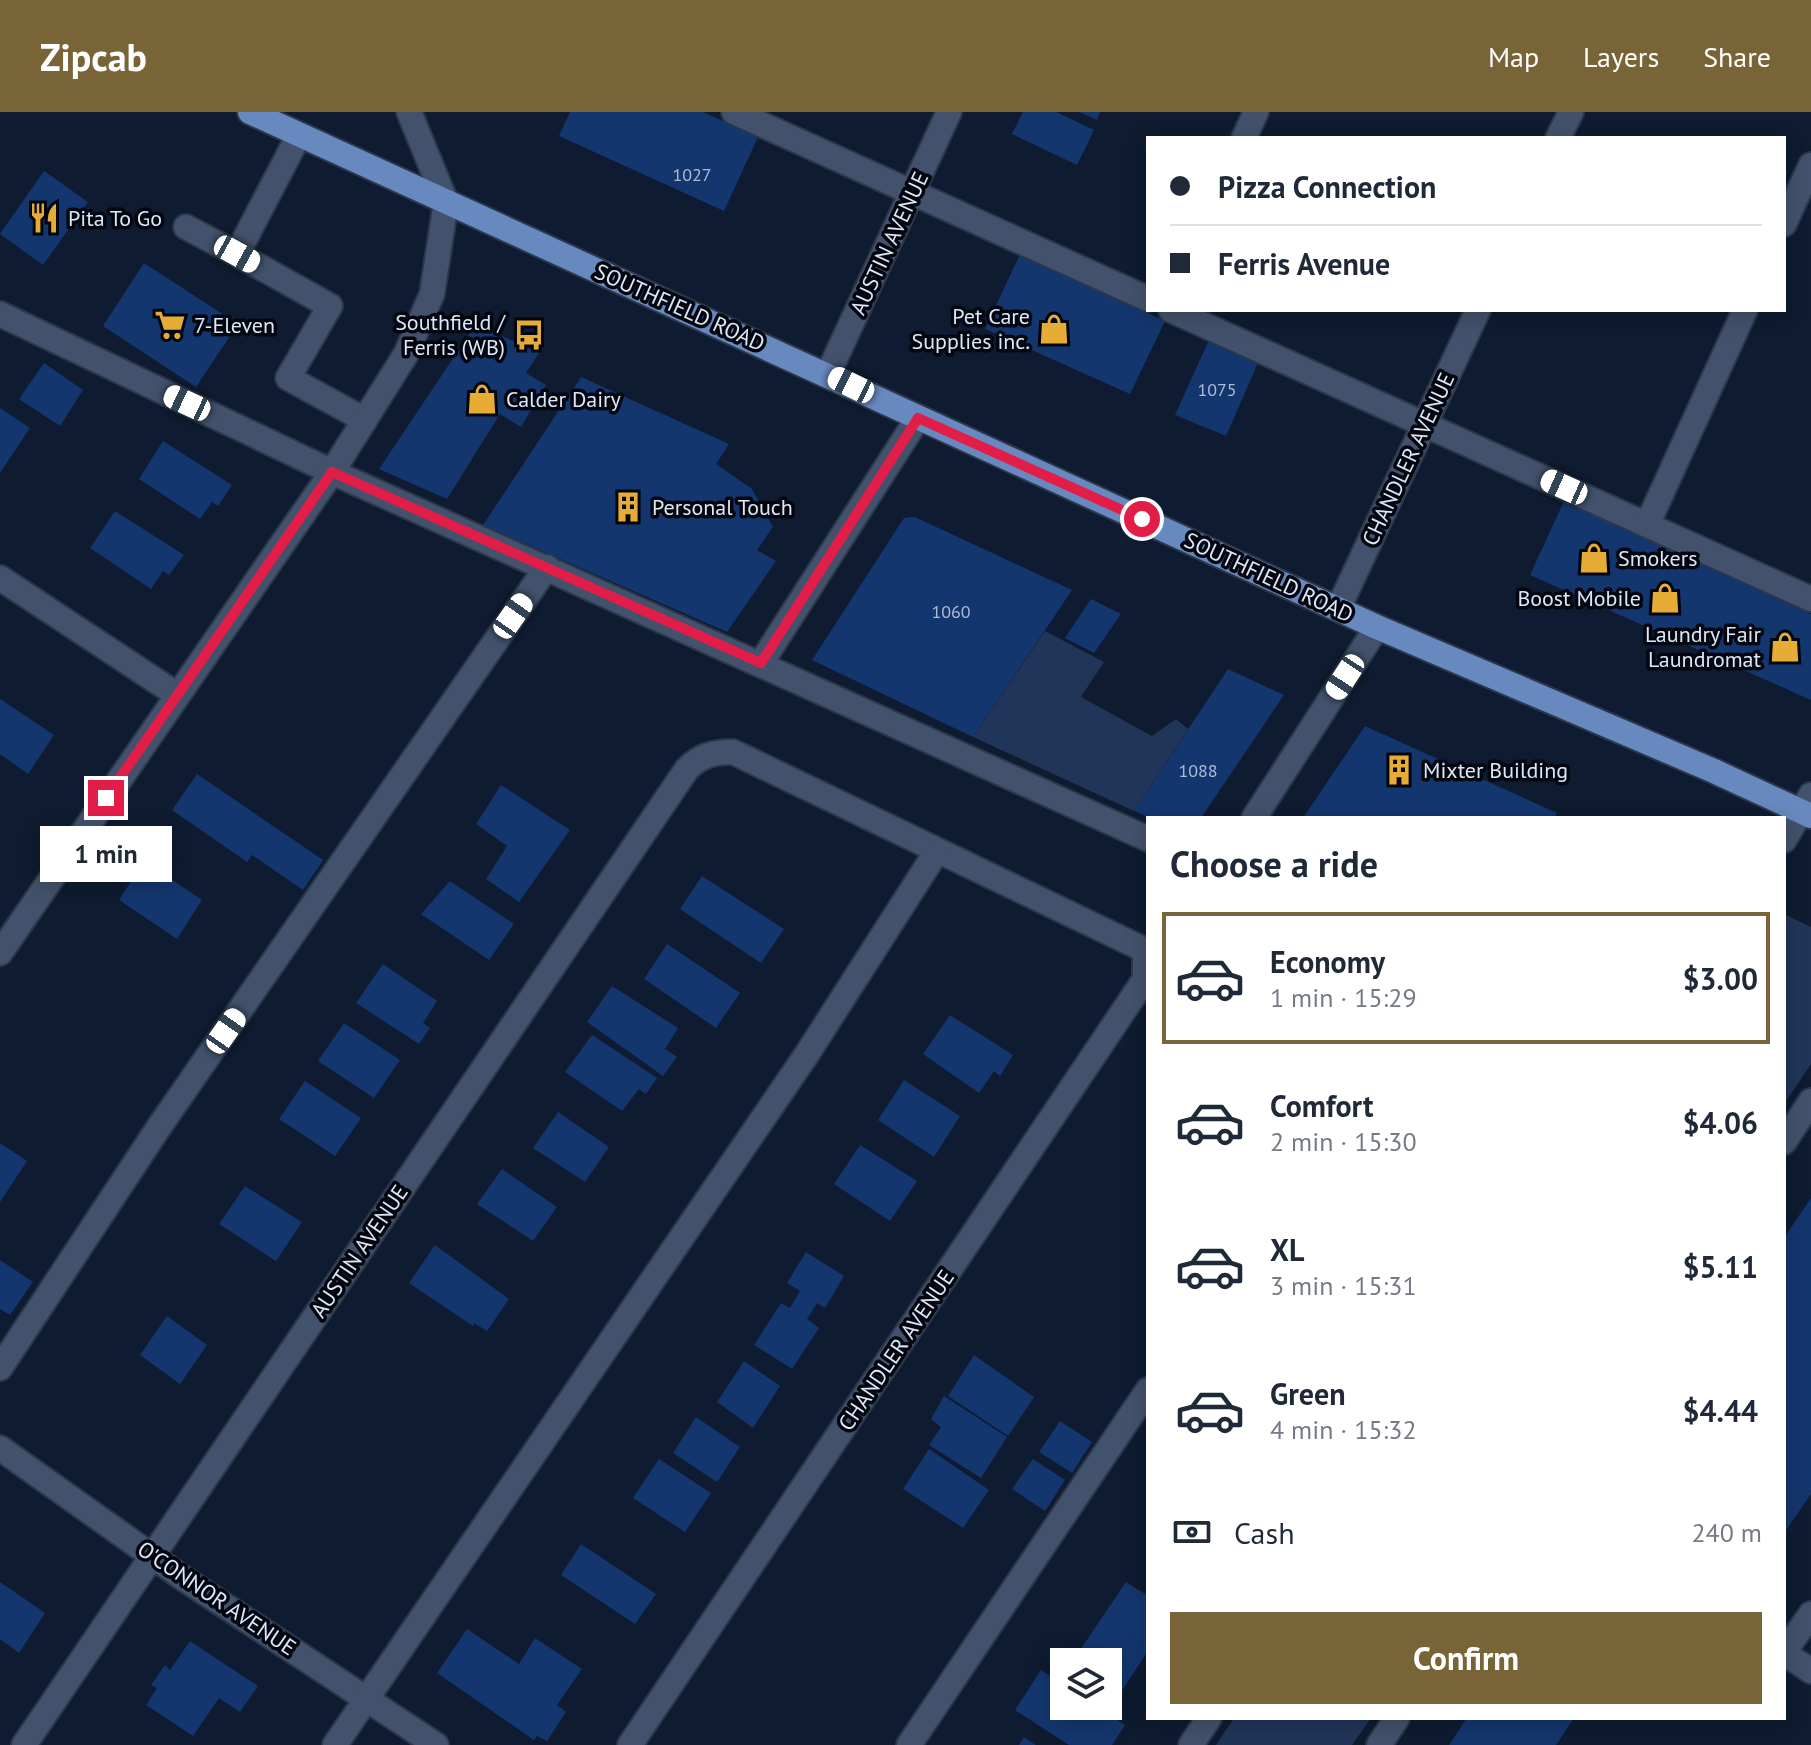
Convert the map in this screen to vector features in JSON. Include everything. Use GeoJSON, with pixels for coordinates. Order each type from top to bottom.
{"type":"FeatureCollection","features":[{"type":"Feature","properties":{"kind":"main road","name":"SOUTHFIELD ROAD"},"geometry":{"type":"LineString","coordinates":[[250,112],[1377,627],[1808,807]]}},
{"type":"Feature","properties":{"kind":"street"},"geometry":{"type":"LineString","coordinates":[[0,953],[332,472],[406,354],[432,294],[446,202],[409,112]]}},
{"type":"Feature","properties":{"kind":"street"},"geometry":{"type":"LineString","coordinates":[[734,112],[1146,298]]}},
{"type":"Feature","properties":{"kind":"street","name":"AUSTIN AVENUE"},"geometry":{"type":"LineString","coordinates":[[828,374],[949,112]]}},
{"type":"Feature","properties":{"kind":"street"},"geometry":{"type":"LineString","coordinates":[[1245,136],[1256,112]]}},
{"type":"Feature","properties":{"kind":"street"},"geometry":{"type":"LineString","coordinates":[[1559,136],[1571,112]]}},
{"type":"Feature","properties":{"kind":"street"},"geometry":{"type":"LineString","coordinates":[[237,254],[299,135]]}},
{"type":"Feature","properties":{"kind":"street"},"geometry":{"type":"LineString","coordinates":[[1786,220],[1811,165]]}},
{"type":"Feature","properties":{"kind":"street"},"geometry":{"type":"LineString","coordinates":[[186,227],[330,306],[288,378],[365,420]]}},
{"type":"Feature","properties":{"kind":"street"},"geometry":{"type":"LineString","coordinates":[[1175,312],[1811,599]]}},
{"type":"Feature","properties":{"kind":"street","name":"CHANDLER AVENUE"},"geometry":{"type":"LineString","coordinates":[[1338,609],[1477,312]]}},
{"type":"Feature","properties":{"kind":"street"},"geometry":{"type":"LineString","coordinates":[[1647,525],[1744,312]]}},
{"type":"Feature","properties":{"kind":"street"},"geometry":{"type":"LineString","coordinates":[[0,314],[332,472],[1146,838]]}},
{"type":"Feature","properties":{"kind":"street"},"geometry":{"type":"LineString","coordinates":[[761,663],[918,418]]}},
{"type":"Feature","properties":{"kind":"street"},"geometry":{"type":"LineString","coordinates":[[0,1368],[159,1127],[547,567]]}},
{"type":"Feature","properties":{"kind":"street"},"geometry":{"type":"LineString","coordinates":[[0,578],[176,694]]}},
{"type":"Feature","properties":{"kind":"street"},"geometry":{"type":"LineString","coordinates":[[1255,816],[1377,627]]}},
{"type":"Feature","properties":{"kind":"street","name":"AUSTIN AVENUE"},"geometry":{"type":"LineString","coordinates":[[24,1745],[697,758],[715,752],[733,752],[937,851]]}},
{"type":"Feature","properties":{"kind":"street"},"geometry":{"type":"LineString","coordinates":[[1786,837],[1808,807]]}},
{"type":"Feature","properties":{"kind":"street"},"geometry":{"type":"LineString","coordinates":[[335,1745],[578,1384],[807,1054],[937,851]]}},
{"type":"Feature","properties":{"kind":"street","name":"CHANDLER AVENUE"},"geometry":{"type":"LineString","coordinates":[[630,1745],[1145,979],[1145,950],[937,851]]}},
{"type":"Feature","properties":{"kind":"street"},"geometry":{"type":"LineString","coordinates":[[1786,1139],[1811,1101]]}},
{"type":"Feature","properties":{"kind":"street"},"geometry":{"type":"LineString","coordinates":[[909,1745],[1146,1393]]}},
{"type":"Feature","properties":{"kind":"street","name":"O'CONNOR AVENUE"},"geometry":{"type":"LineString","coordinates":[[0,1448],[436,1745]]}},
{"type":"Feature","properties":{"kind":"street"},"geometry":{"type":"LineString","coordinates":[[1786,1649],[1811,1614]]}},
{"type":"Feature","properties":{"kind":"street"},"geometry":{"type":"LineString","coordinates":[[1786,1653],[1811,1671]]}},
{"type":"Feature","properties":{"kind":"street"},"geometry":{"type":"LineString","coordinates":[[1191,1745],[1208,1720]]}},
{"type":"Feature","properties":{"kind":"street"},"geometry":{"type":"LineString","coordinates":[[1379,1745],[1396,1720]]}},
{"type":"Feature","properties":{"kind":"shaded area"},"geometry":{"type":"Polygon","coordinates":[[[1045,631],[1104,662],[1081,697],[1152,736],[1176,719],[1188,729],[1134,811],[973,737],[1045,631]]]}},
{"type":"Feature","properties":{"kind":"shaded area"},"geometry":{"type":"Polygon","coordinates":[[[1786,915],[1811,927],[1811,1064],[1786,1101],[1786,915]]]}},
{"type":"Feature","properties":{"kind":"shaded area"},"geometry":{"type":"Polygon","coordinates":[[[1233,1720],[1370,1720],[1352,1745],[1216,1745],[1233,1720]]]}},
{"type":"Feature","properties":{"kind":"building"},"geometry":{"type":"Polygon","coordinates":[[[570,112],[703,112],[758,137],[724,211],[559,136],[570,112]]]}},
{"type":"Feature","properties":{"kind":"building"},"geometry":{"type":"Polygon","coordinates":[[[1023,112],[1056,112],[1094,130],[1077,165],[1012,134],[1023,112]]]}},
{"type":"Feature","properties":{"kind":"building"},"geometry":{"type":"Polygon","coordinates":[[[1079,112],[1100,112],[1097,120],[1079,112]]]}},
{"type":"Feature","properties":{"kind":"building","name":"Pita To Go"},"geometry":{"type":"Polygon","coordinates":[[[44,171],[88,202],[43,265],[0,234],[44,171]]]}},
{"type":"Feature","properties":{"kind":"building"},"geometry":{"type":"Polygon","coordinates":[[[1020,254],[1165,321],[1130,394],[985,329],[1020,254]]]}},
{"type":"Feature","properties":{"kind":"building","name":"7-Eleven"},"geometry":{"type":"Polygon","coordinates":[[[144,263],[238,324],[196,387],[103,326],[144,263]]]}},
{"type":"Feature","properties":{"kind":"building","name":"Calder Dairy"},"geometry":{"type":"Polygon","coordinates":[[[476,324],[539,353],[526,373],[546,385],[521,427],[500,414],[447,499],[379,469],[476,324]]]}},
{"type":"Feature","properties":{"kind":"building"},"geometry":{"type":"Polygon","coordinates":[[[1209,340],[1258,363],[1226,436],[1175,415],[1209,340]]]}},
{"type":"Feature","properties":{"kind":"building"},"geometry":{"type":"Polygon","coordinates":[[[44,363],[83,390],[60,426],[19,399],[44,363]]]}},
{"type":"Feature","properties":{"kind":"building","name":"Personal Touch"},"geometry":{"type":"Polygon","coordinates":[[[581,377],[729,444],[716,464],[752,489],[773,527],[757,550],[776,561],[727,632],[483,525],[581,377]]]}},
{"type":"Feature","properties":{"kind":"building"},"geometry":{"type":"Polygon","coordinates":[[[0,408],[30,428],[0,473],[0,408]]]}},
{"type":"Feature","properties":{"kind":"building"},"geometry":{"type":"Polygon","coordinates":[[[163,441],[232,485],[218,506],[212,502],[200,519],[139,479],[163,441]]]}},
{"type":"Feature","properties":{"kind":"building"},"geometry":{"type":"Polygon","coordinates":[[[1564,501],[1811,614],[1811,700],[1530,575],[1564,501]]]}},
{"type":"Feature","properties":{"kind":"building"},"geometry":{"type":"Polygon","coordinates":[[[115,511],[184,555],[169,575],[163,571],[151,589],[90,548],[115,511]]]}},
{"type":"Feature","properties":{"kind":"building"},"geometry":{"type":"Polygon","coordinates":[[[915,517],[1072,590],[973,737],[812,660],[904,518],[915,517]]]}},
{"type":"Feature","properties":{"kind":"building"},"geometry":{"type":"Polygon","coordinates":[[[1091,599],[1121,614],[1094,653],[1065,638],[1091,599]]]}},
{"type":"Feature","properties":{"kind":"building"},"geometry":{"type":"Polygon","coordinates":[[[1228,669],[1284,695],[1202,816],[1146,816],[1134,811],[1228,669]]]}},
{"type":"Feature","properties":{"kind":"building"},"geometry":{"type":"Polygon","coordinates":[[[0,699],[54,735],[28,774],[0,754],[0,699]]]}},
{"type":"Feature","properties":{"kind":"building","name":"Mixter Building"},"geometry":{"type":"Polygon","coordinates":[[[1365,726],[1557,813],[1556,816],[1304,816],[1365,726]]]}},
{"type":"Feature","properties":{"kind":"building"},"geometry":{"type":"Polygon","coordinates":[[[197,774],[323,860],[303,890],[252,855],[247,862],[172,810],[197,774]]]}},
{"type":"Feature","properties":{"kind":"building"},"geometry":{"type":"Polygon","coordinates":[[[501,785],[570,830],[519,902],[486,879],[507,846],[476,824],[501,785]]]}},
{"type":"Feature","properties":{"kind":"building"},"geometry":{"type":"Polygon","coordinates":[[[144,861],[202,900],[177,939],[119,900],[144,861]]]}},
{"type":"Feature","properties":{"kind":"building"},"geometry":{"type":"Polygon","coordinates":[[[702,876],[784,929],[761,963],[680,909],[702,876]]]}},
{"type":"Feature","properties":{"kind":"building"},"geometry":{"type":"Polygon","coordinates":[[[450,881],[514,924],[489,960],[421,914],[450,881]]]}},
{"type":"Feature","properties":{"kind":"building"},"geometry":{"type":"Polygon","coordinates":[[[667,944],[740,993],[716,1028],[644,979],[667,944]]]}},
{"type":"Feature","properties":{"kind":"building"},"geometry":{"type":"Polygon","coordinates":[[[383,964],[437,1001],[423,1023],[430,1028],[419,1044],[356,1003],[383,964]]]}},
{"type":"Feature","properties":{"kind":"building"},"geometry":{"type":"Polygon","coordinates":[[[612,986],[678,1028],[665,1049],[677,1057],[663,1076],[587,1022],[612,986]]]}},
{"type":"Feature","properties":{"kind":"building"},"geometry":{"type":"Polygon","coordinates":[[[950,1015],[1013,1055],[1000,1076],[994,1071],[979,1093],[923,1054],[950,1015]]]}},
{"type":"Feature","properties":{"kind":"building"},"geometry":{"type":"Polygon","coordinates":[[[344,1023],[400,1060],[374,1098],[318,1061],[344,1023]]]}},
{"type":"Feature","properties":{"kind":"building"},"geometry":{"type":"Polygon","coordinates":[[[592,1035],[657,1078],[646,1094],[639,1089],[622,1111],[565,1072],[592,1035]]]}},
{"type":"Feature","properties":{"kind":"building"},"geometry":{"type":"Polygon","coordinates":[[[904,1080],[960,1116],[934,1157],[878,1120],[904,1080]]]}},
{"type":"Feature","properties":{"kind":"building"},"geometry":{"type":"Polygon","coordinates":[[[305,1081],[361,1118],[335,1156],[279,1119],[305,1081]]]}},
{"type":"Feature","properties":{"kind":"building"},"geometry":{"type":"Polygon","coordinates":[[[558,1112],[609,1147],[585,1182],[533,1148],[558,1112]]]}},
{"type":"Feature","properties":{"kind":"building"},"geometry":{"type":"Polygon","coordinates":[[[0,1143],[27,1161],[0,1202],[0,1143]]]}},
{"type":"Feature","properties":{"kind":"building"},"geometry":{"type":"Polygon","coordinates":[[[860,1145],[917,1181],[890,1221],[834,1184],[860,1145]]]}},
{"type":"Feature","properties":{"kind":"building"},"geometry":{"type":"Polygon","coordinates":[[[502,1169],[557,1207],[533,1241],[477,1204],[502,1169]]]}},
{"type":"Feature","properties":{"kind":"building"},"geometry":{"type":"Polygon","coordinates":[[[245,1186],[302,1222],[276,1261],[219,1224],[245,1186]]]}},
{"type":"Feature","properties":{"kind":"building"},"geometry":{"type":"Polygon","coordinates":[[[1811,1198],[1811,1494],[1786,1530],[1786,1235],[1811,1198]]]}},
{"type":"Feature","properties":{"kind":"building"},"geometry":{"type":"Polygon","coordinates":[[[435,1245],[509,1299],[487,1331],[474,1323],[473,1326],[409,1283],[435,1245]]]}},
{"type":"Feature","properties":{"kind":"building"},"geometry":{"type":"Polygon","coordinates":[[[806,1252],[844,1276],[825,1308],[817,1303],[807,1319],[819,1328],[792,1369],[754,1345],[781,1303],[790,1308],[800,1291],[787,1283],[806,1252]]]}},
{"type":"Feature","properties":{"kind":"building"},"geometry":{"type":"Polygon","coordinates":[[[0,1260],[33,1282],[10,1315],[0,1309],[0,1260]]]}},
{"type":"Feature","properties":{"kind":"building"},"geometry":{"type":"Polygon","coordinates":[[[167,1316],[207,1345],[180,1384],[140,1355],[167,1316]]]}},
{"type":"Feature","properties":{"kind":"building"},"geometry":{"type":"Polygon","coordinates":[[[974,1355],[1034,1397],[1008,1436],[948,1396],[974,1355]]]}},
{"type":"Feature","properties":{"kind":"building"},"geometry":{"type":"Polygon","coordinates":[[[744,1361],[780,1386],[753,1428],[717,1402],[744,1361]]]}},
{"type":"Feature","properties":{"kind":"building"},"geometry":{"type":"Polygon","coordinates":[[[944,1396],[1007,1437],[981,1478],[929,1445],[941,1427],[931,1419],[944,1396]]]}},
{"type":"Feature","properties":{"kind":"building"},"geometry":{"type":"Polygon","coordinates":[[[696,1417],[740,1447],[717,1482],[673,1453],[696,1417]]]}},
{"type":"Feature","properties":{"kind":"building"},"geometry":{"type":"Polygon","coordinates":[[[1060,1421],[1092,1442],[1072,1473],[1039,1452],[1060,1421]]]}},
{"type":"Feature","properties":{"kind":"building"},"geometry":{"type":"Polygon","coordinates":[[[929,1449],[989,1490],[963,1528],[903,1489],[929,1449]]]}},
{"type":"Feature","properties":{"kind":"building"},"geometry":{"type":"Polygon","coordinates":[[[659,1459],[711,1493],[685,1532],[633,1498],[659,1459]]]}},
{"type":"Feature","properties":{"kind":"building"},"geometry":{"type":"Polygon","coordinates":[[[1033,1459],[1065,1480],[1045,1511],[1012,1489],[1033,1459]]]}},
{"type":"Feature","properties":{"kind":"building"},"geometry":{"type":"Polygon","coordinates":[[[581,1544],[656,1594],[635,1624],[561,1575],[581,1544]]]}},
{"type":"Feature","properties":{"kind":"building"},"geometry":{"type":"Polygon","coordinates":[[[0,1582],[45,1613],[19,1653],[0,1639],[0,1582]]]}},
{"type":"Feature","properties":{"kind":"building"},"geometry":{"type":"Polygon","coordinates":[[[1126,1582],[1146,1595],[1146,1654],[1122,1690],[1122,1648],[1081,1648],[1126,1582]]]}},
{"type":"Feature","properties":{"kind":"building"},"geometry":{"type":"Polygon","coordinates":[[[467,1629],[519,1664],[535,1638],[582,1669],[557,1705],[566,1712],[547,1741],[537,1736],[534,1740],[437,1673],[467,1629]]]}},
{"type":"Feature","properties":{"kind":"building"},"geometry":{"type":"Polygon","coordinates":[[[190,1641],[258,1686],[240,1712],[219,1698],[193,1736],[146,1705],[157,1688],[151,1685],[165,1665],[170,1670],[190,1641]]]}},
{"type":"Feature","properties":{"kind":"building"},"geometry":{"type":"Polygon","coordinates":[[[1041,1670],[1050,1676],[1050,1720],[1118,1720],[1125,1725],[1112,1745],[1069,1745],[1015,1710],[1041,1670]]]}},
{"type":"Feature","properties":{"kind":"building"},"geometry":{"type":"Polygon","coordinates":[[[1466,1720],[1573,1720],[1556,1745],[1449,1745],[1466,1720]]]}},
{"type":"Feature","properties":{"kind":"building"},"geometry":{"type":"Polygon","coordinates":[[[1024,1737],[1036,1745],[1019,1745],[1024,1737]]]}},
{"type":"Feature","properties":{"kind":"place","name":"Pita To Go"},"geometry":{"type":"Point","coordinates":[44,218]}},
{"type":"Feature","properties":{"kind":"place","name":"7-Eleven"},"geometry":{"type":"Point","coordinates":[170,325]}},
{"type":"Feature","properties":{"kind":"place","name":"Pet Care Supplies inc."},"geometry":{"type":"Point","coordinates":[1054,329]}},
{"type":"Feature","properties":{"kind":"place","name":"Southfield / Ferris (WB)"},"geometry":{"type":"Point","coordinates":[529,335]}},
{"type":"Feature","properties":{"kind":"place","name":"Calder Dairy"},"geometry":{"type":"Point","coordinates":[482,399]}},
{"type":"Feature","properties":{"kind":"place","name":"Personal Touch"},"geometry":{"type":"Point","coordinates":[628,507]}},
{"type":"Feature","properties":{"kind":"place","name":"Smokers"},"geometry":{"type":"Point","coordinates":[1594,558]}},
{"type":"Feature","properties":{"kind":"place","name":"Boost Mobile"},"geometry":{"type":"Point","coordinates":[1665,598]}},
{"type":"Feature","properties":{"kind":"place","name":"Laundry Fair Laundromat"},"geometry":{"type":"Point","coordinates":[1785,647]}},
{"type":"Feature","properties":{"kind":"place","name":"Mixter Building"},"geometry":{"type":"Point","coordinates":[1399,770]}},
{"type":"Feature","properties":{"kind":"route"},"geometry":{"type":"LineString","coordinates":[[106,798],[332,472],[761,663],[918,418],[1142,519]]}}]}
